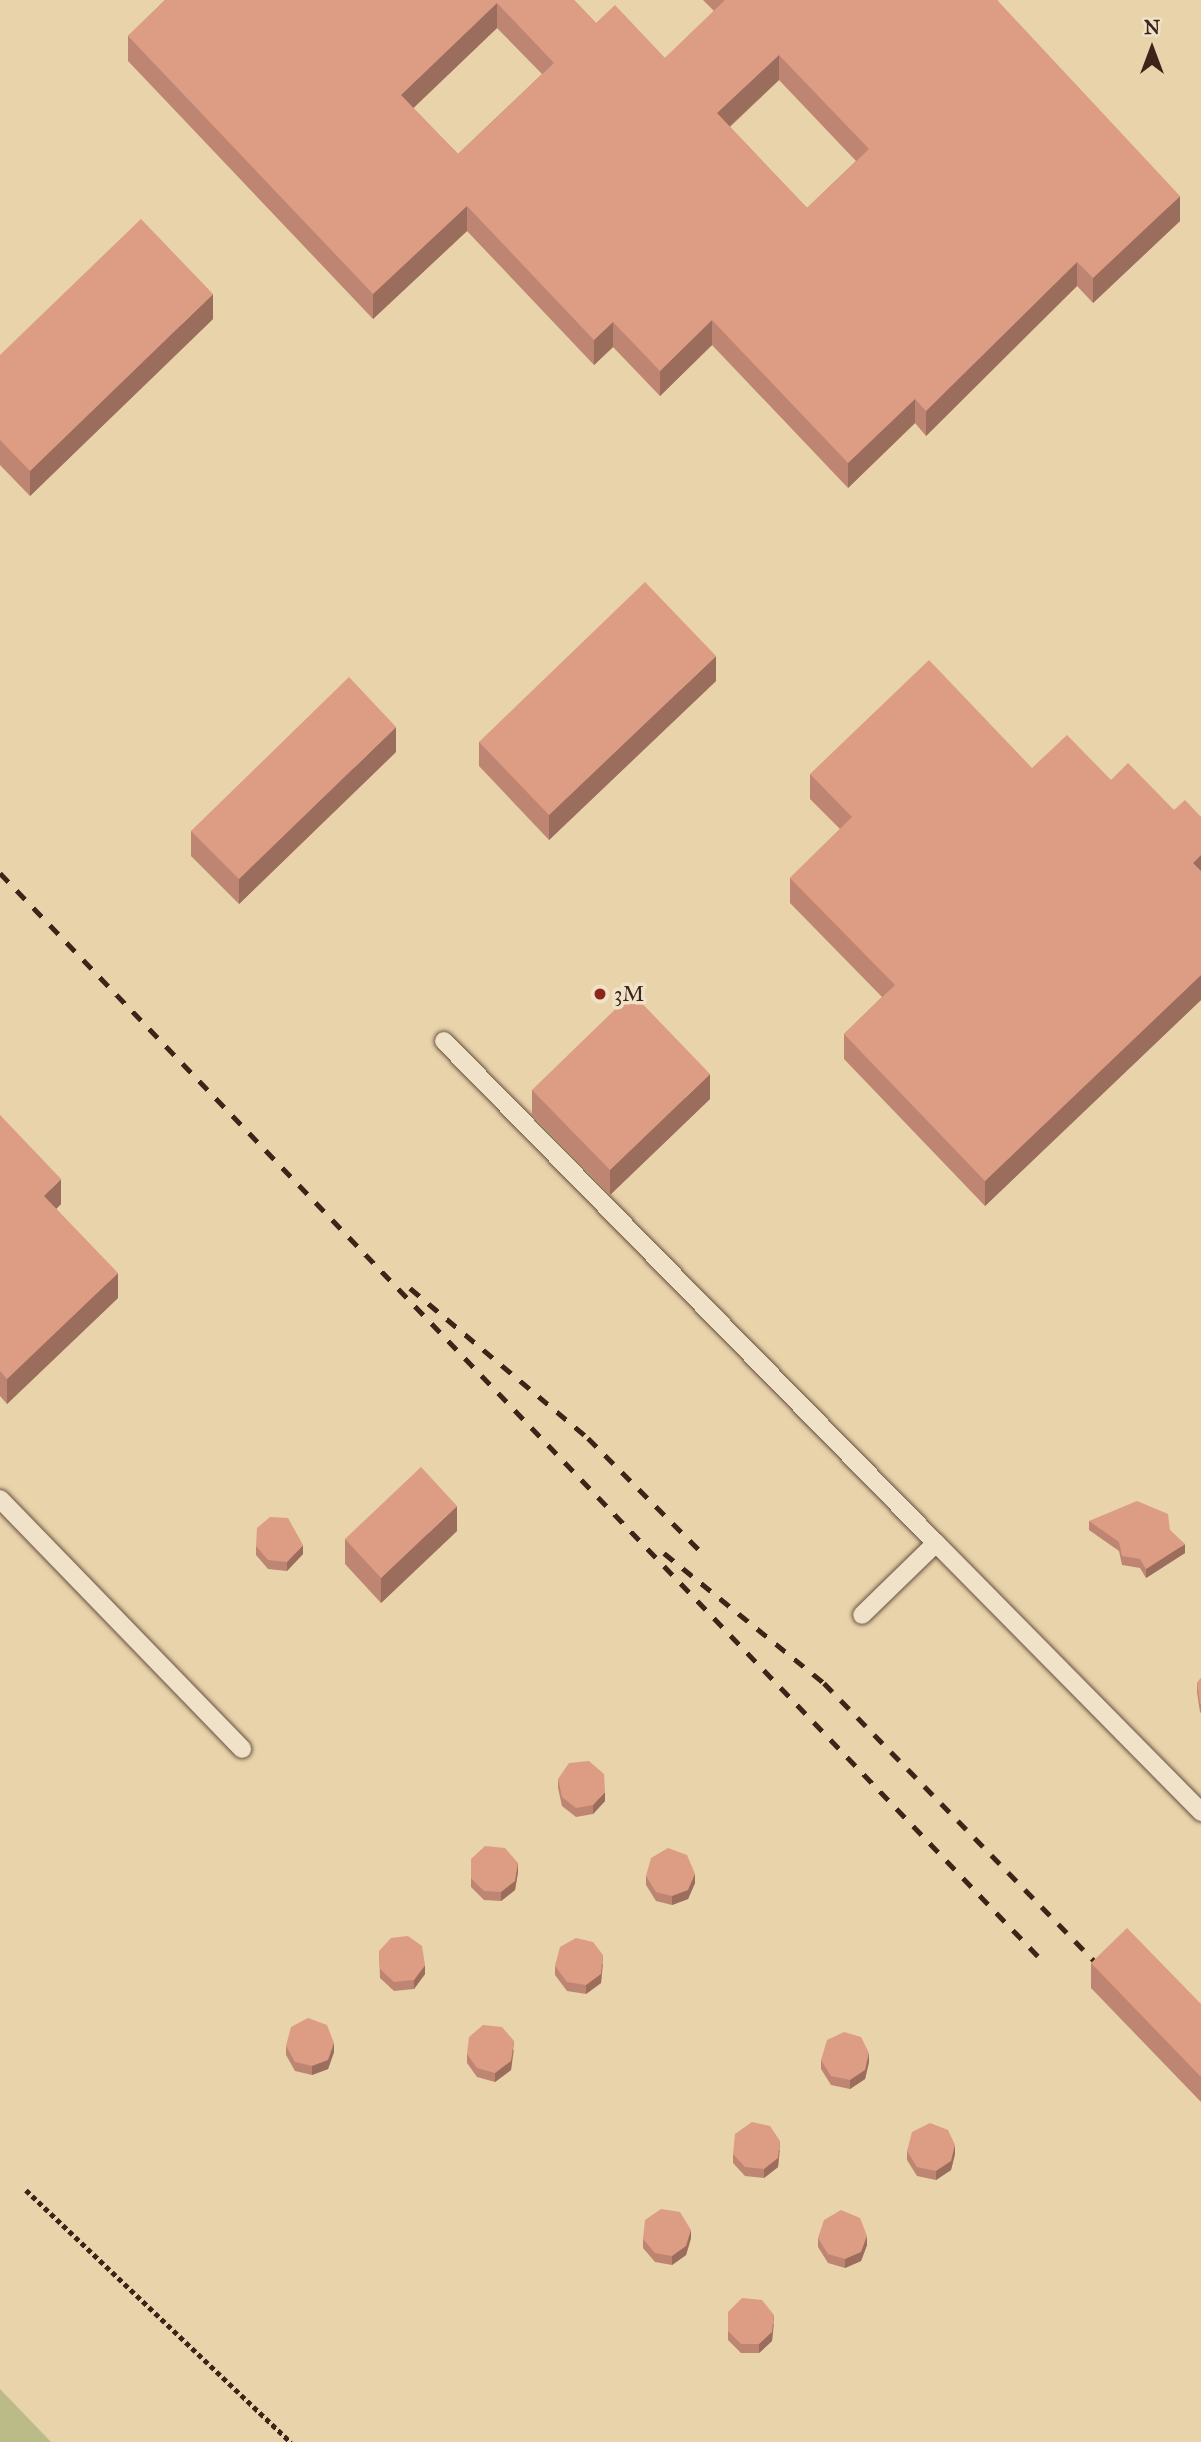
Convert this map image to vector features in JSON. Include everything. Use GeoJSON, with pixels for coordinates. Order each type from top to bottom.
{"type":"FeatureCollection","features":[{"type":"Feature","properties":{"kind":"lane"},"geometry":{"type":"LineString","coordinates":[[444,1041],[1201,1812]]}},
{"type":"Feature","properties":{"kind":"lane"},"geometry":{"type":"LineString","coordinates":[[0,1499],[242,1749]]}},
{"type":"Feature","properties":{"kind":"lane"},"geometry":{"type":"LineString","coordinates":[[862,1615],[936,1543]]}},
{"type":"Feature","properties":{"kind":"path"},"geometry":{"type":"LineString","coordinates":[[26,2189],[291,2442]]}},
{"type":"Feature","properties":{"kind":"green space"},"geometry":{"type":"Polygon","coordinates":[[[0,2389],[51,2442],[0,2442],[0,2389]]]}},
{"type":"Feature","properties":{"kind":"building"},"geometry":{"type":"Polygon","coordinates":[[[165,0],[574,0],[596,23],[615,5],[665,58],[725,0],[997,0],[1180,196],[1093,278],[1077,262],[926,411],[915,399],[848,463],[712,320],[660,371],[613,322],[594,340],[467,206],[373,294],[128,36],[165,0]],[[497,3],[401,95],[458,154],[554,63],[497,3]],[[779,55],[717,113],[807,208],[869,149],[779,55]]]}},
{"type":"Feature","properties":{"kind":"building"},"geometry":{"type":"Polygon","coordinates":[[[141,219],[213,294],[30,471],[0,440],[0,355],[141,219]]]}},
{"type":"Feature","properties":{"kind":"building"},"geometry":{"type":"Polygon","coordinates":[[[645,582],[716,656],[549,815],[479,742],[645,582]]]}},
{"type":"Feature","properties":{"kind":"building"},"geometry":{"type":"Polygon","coordinates":[[[929,660],[1032,768],[1067,735],[1111,780],[1128,763],[1174,810],[1185,800],[1201,817],[1201,855],[1193,863],[1201,871],[1201,975],[985,1181],[844,1034],[895,985],[790,878],[852,817],[810,774],[929,660]]]}},
{"type":"Feature","properties":{"kind":"building"},"geometry":{"type":"Polygon","coordinates":[[[349,677],[396,727],[239,879],[191,831],[349,677]]]}},
{"type":"Feature","properties":{"kind":"building"},"geometry":{"type":"Polygon","coordinates":[[[632,993],[710,1074],[610,1170],[532,1090],[632,993]]]}},
{"type":"Feature","properties":{"kind":"building"},"geometry":{"type":"Polygon","coordinates":[[[0,1115],[61,1179],[44,1196],[118,1273],[7,1379],[0,1371],[0,1115]]]}},
{"type":"Feature","properties":{"kind":"building"},"geometry":{"type":"Polygon","coordinates":[[[421,1467],[457,1506],[381,1578],[345,1539],[421,1467]]]}},
{"type":"Feature","properties":{"kind":"building"},"geometry":{"type":"Polygon","coordinates":[[[1137,1501],[1168,1514],[1170,1530],[1185,1544],[1146,1569],[1140,1559],[1122,1556],[1119,1542],[1089,1521],[1137,1501]]]}},
{"type":"Feature","properties":{"kind":"building"},"geometry":{"type":"Polygon","coordinates":[[[270,1517],[288,1518],[303,1545],[287,1562],[268,1560],[256,1546],[257,1528],[270,1517]]]}},
{"type":"Feature","properties":{"kind":"building"},"geometry":{"type":"Polygon","coordinates":[[[1201,1678],[1201,1704],[1197,1683],[1201,1678]]]}},
{"type":"Feature","properties":{"kind":"building"},"geometry":{"type":"Polygon","coordinates":[[[589,1761],[604,1774],[605,1792],[593,1805],[576,1808],[562,1797],[558,1779],[569,1763],[589,1761]]]}},
{"type":"Feature","properties":{"kind":"building"},"geometry":{"type":"Polygon","coordinates":[[[485,1846],[505,1848],[518,1863],[515,1881],[501,1892],[484,1891],[471,1878],[471,1859],[485,1846]]]}},
{"type":"Feature","properties":{"kind":"building"},"geometry":{"type":"Polygon","coordinates":[[[668,1848],[687,1855],[695,1874],[688,1890],[672,1896],[656,1892],[646,1876],[651,1858],[668,1848]]]}},
{"type":"Feature","properties":{"kind":"building"},"geometry":{"type":"Polygon","coordinates":[[[1127,1928],[1201,2004],[1201,2077],[1091,1963],[1127,1928]]]}},
{"type":"Feature","properties":{"kind":"building"},"geometry":{"type":"Polygon","coordinates":[[[408,1936],[422,1946],[425,1965],[414,1980],[394,1982],[380,1969],[379,1951],[391,1938],[408,1936]]]}},
{"type":"Feature","properties":{"kind":"building"},"geometry":{"type":"Polygon","coordinates":[[[576,1938],[593,1942],[603,1955],[601,1974],[586,1985],[567,1982],[555,1966],[560,1947],[576,1938]]]}},
{"type":"Feature","properties":{"kind":"building"},"geometry":{"type":"Polygon","coordinates":[[[308,2018],[327,2025],[334,2043],[328,2060],[312,2066],[295,2062],[286,2046],[291,2027],[308,2018]]]}},
{"type":"Feature","properties":{"kind":"building"},"geometry":{"type":"Polygon","coordinates":[[[483,2025],[502,2027],[514,2041],[511,2061],[495,2073],[477,2068],[467,2054],[469,2037],[483,2025]]]}},
{"type":"Feature","properties":{"kind":"building"},"geometry":{"type":"Polygon","coordinates":[[[844,2032],[861,2037],[869,2053],[865,2070],[850,2080],[831,2076],[821,2060],[827,2040],[844,2032]]]}},
{"type":"Feature","properties":{"kind":"building"},"geometry":{"type":"Polygon","coordinates":[[[752,2122],[770,2126],[780,2141],[778,2158],[764,2169],[745,2167],[733,2154],[735,2134],[752,2122]]]}},
{"type":"Feature","properties":{"kind":"building"},"geometry":{"type":"Polygon","coordinates":[[[930,2123],[948,2130],[955,2145],[951,2161],[936,2171],[917,2167],[907,2151],[912,2132],[930,2123]]]}},
{"type":"Feature","properties":{"kind":"building"},"geometry":{"type":"Polygon","coordinates":[[[661,2209],[680,2212],[691,2230],[686,2246],[672,2256],[655,2253],[643,2239],[645,2220],[661,2209]]]}},
{"type":"Feature","properties":{"kind":"building"},"geometry":{"type":"Polygon","coordinates":[[[841,2210],[860,2218],[867,2236],[861,2252],[845,2259],[828,2254],[818,2238],[824,2220],[841,2210]]]}},
{"type":"Feature","properties":{"kind":"building"},"geometry":{"type":"Polygon","coordinates":[[[742,2298],[762,2300],[774,2315],[772,2332],[759,2344],[741,2344],[728,2331],[728,2312],[742,2298]]]}},
{"type":"Feature","properties":{"kind":"railway"},"geometry":{"type":"LineString","coordinates":[[0,873],[1038,1956]]}},
{"type":"Feature","properties":{"kind":"railway"},"geometry":{"type":"LineString","coordinates":[[410,1288],[588,1438],[705,1556]]}},
{"type":"Feature","properties":{"kind":"railway"},"geometry":{"type":"LineString","coordinates":[[664,1553],[824,1683],[1107,1974]]}},
{"type":"Feature","properties":{"kind":"place","name":"3M"},"geometry":{"type":"Point","coordinates":[600,994]}}]}
